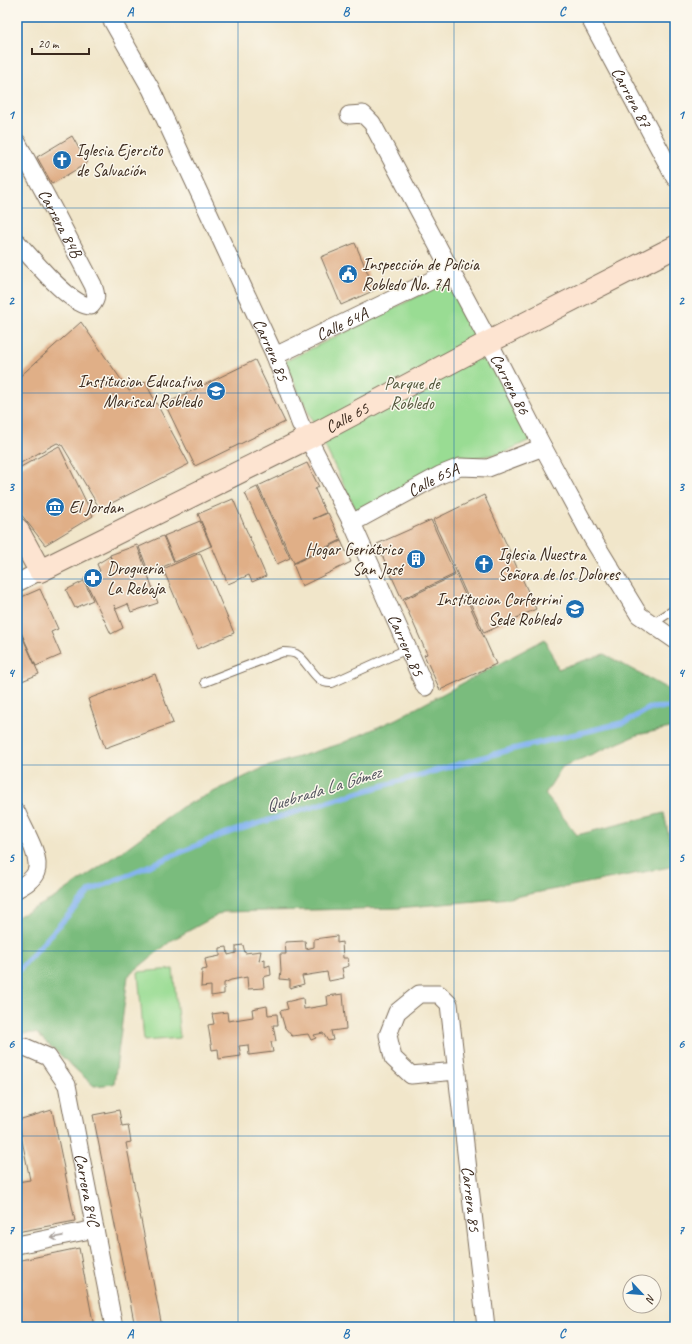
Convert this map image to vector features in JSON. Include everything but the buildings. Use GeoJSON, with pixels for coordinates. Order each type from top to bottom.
{"type":"FeatureCollection","features":[{"type":"Feature","properties":{"kind":"main road","name":"Calle 65"},"geometry":{"type":"LineString","coordinates":[[40,571],[308,438],[489,342],[675,247]]}},
{"type":"Feature","properties":{"kind":"main road"},"geometry":{"type":"LineString","coordinates":[[17,529],[40,571]]}},
{"type":"Feature","properties":{"kind":"street","name":"Carrera 85"},"geometry":{"type":"LineString","coordinates":[[110,17],[151,89],[275,356],[308,438],[352,523],[425,687]]}},
{"type":"Feature","properties":{"kind":"street","name":"Carrera 87"},"geometry":{"type":"LineString","coordinates":[[589,17],[675,178]]}},
{"type":"Feature","properties":{"kind":"street","name":"Carrera 86"},"geometry":{"type":"LineString","coordinates":[[356,114],[372,122],[592,538],[639,616],[675,640]]}},
{"type":"Feature","properties":{"kind":"street","name":"Carrera 84B"},"geometry":{"type":"LineString","coordinates":[[17,142],[93,285],[96,294],[96,301],[91,306],[86,306],[78,302],[61,289],[17,242]]}},
{"type":"Feature","properties":{"kind":"street","name":"Calle 64A"},"geometry":{"type":"LineString","coordinates":[[275,356],[451,271]]}},
{"type":"Feature","properties":{"kind":"street","name":"Calle 65A"},"geometry":{"type":"LineString","coordinates":[[352,523],[440,475],[460,467],[488,468],[543,447]]}},
{"type":"Feature","properties":{"kind":"street","name":"Calle 65"},"geometry":{"type":"LineString","coordinates":[[17,583],[40,571]]}},
{"type":"Feature","properties":{"kind":"street"},"geometry":{"type":"LineString","coordinates":[[17,813],[35,853],[38,864],[36,874],[28,882],[17,889]]}},
{"type":"Feature","properties":{"kind":"street","name":"Carrera 85"},"geometry":{"type":"LineString","coordinates":[[457,1071],[412,1075],[393,1058],[388,1035],[397,1012],[419,994],[439,994],[449,1004],[457,1071],[486,1327]]}},
{"type":"Feature","properties":{"kind":"street","name":"Carrera 84C"},"geometry":{"type":"LineString","coordinates":[[17,1049],[25,1048],[48,1056],[67,1085],[114,1327]]}},
{"type":"Feature","properties":{"kind":"street"},"geometry":{"type":"LineString","coordinates":[[17,1245],[95,1229]]}},
{"type":"Feature","properties":{"kind":"lane"},"geometry":{"type":"LineString","coordinates":[[652,624],[675,609]]}},
{"type":"Feature","properties":{"kind":"lane"},"geometry":{"type":"LineString","coordinates":[[205,682],[283,652],[294,653],[301,657],[318,678],[327,684],[407,649]]}},
{"type":"Feature","properties":{"kind":"green space","name":"Parque de Robledo"},"geometry":{"type":"Polygon","coordinates":[[[451,280],[534,438],[503,453],[467,459],[357,512],[284,362],[451,280]]]}},
{"type":"Feature","properties":{"kind":"green space"},"geometry":{"type":"Polygon","coordinates":[[[545,639],[558,669],[604,654],[675,693],[675,727],[637,735],[562,767],[545,794],[577,835],[664,813],[675,866],[509,898],[398,908],[223,912],[172,940],[128,976],[114,1084],[94,1086],[36,1033],[17,1034],[17,917],[54,898],[113,858],[182,807],[263,768],[340,744],[396,719],[545,639]]]}},
{"type":"Feature","properties":{"kind":"green space"},"geometry":{"type":"Polygon","coordinates":[[[173,969],[180,1038],[144,1041],[138,972],[173,969]]]}},
{"type":"Feature","properties":{"kind":"waterway","name":"Quebrada La Gómez"},"geometry":{"type":"LineString","coordinates":[[17,972],[90,891],[221,835],[364,791],[509,750],[626,722],[650,708],[675,707]]}},
{"type":"Feature","properties":{"kind":"place","name":"Iglesia Ejercito de Salvación"},"geometry":{"type":"Point","coordinates":[62,160]}},
{"type":"Feature","properties":{"kind":"place","name":"Inspección de Policia Robledo No. 7A"},"geometry":{"type":"Point","coordinates":[348,274]}},
{"type":"Feature","properties":{"kind":"place","name":"Institucion Educativa Mariscal Robledo"},"geometry":{"type":"Point","coordinates":[216,391]}},
{"type":"Feature","properties":{"kind":"place","name":"El Jordan"},"geometry":{"type":"Point","coordinates":[55,507]}},
{"type":"Feature","properties":{"kind":"place","name":"Hogar Geriátrico San José"},"geometry":{"type":"Point","coordinates":[416,559]}},
{"type":"Feature","properties":{"kind":"place","name":"Iglesia Nuestra Señora de los Dolores"},"geometry":{"type":"Point","coordinates":[484,564]}},
{"type":"Feature","properties":{"kind":"place","name":"Drogueria La Rebaja"},"geometry":{"type":"Point","coordinates":[93,578]}},
{"type":"Feature","properties":{"kind":"place","name":"Institucion Corferrini Sede Robledo"},"geometry":{"type":"Point","coordinates":[575,609]}}]}
